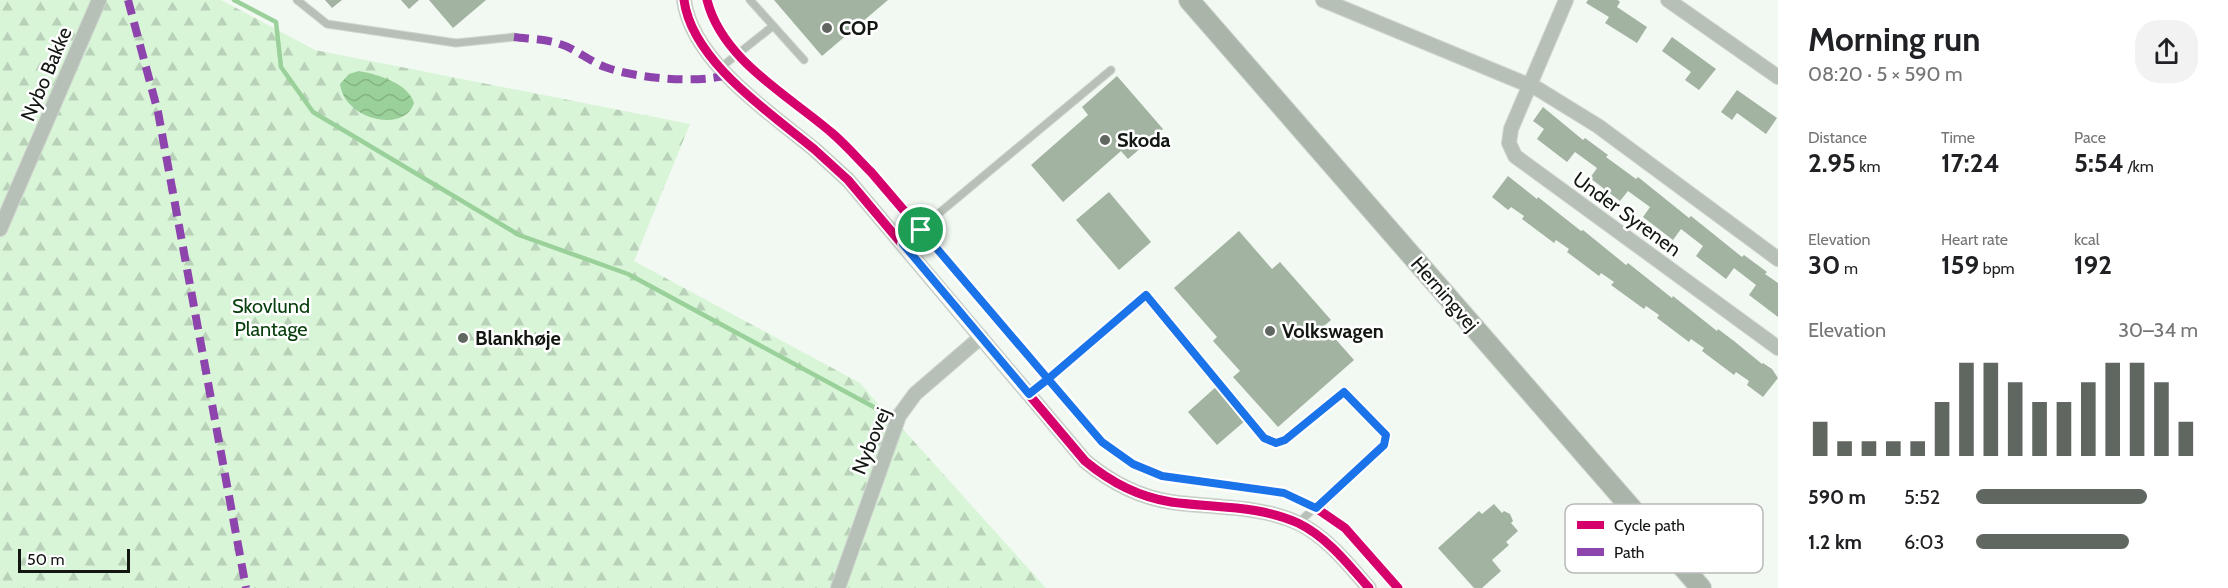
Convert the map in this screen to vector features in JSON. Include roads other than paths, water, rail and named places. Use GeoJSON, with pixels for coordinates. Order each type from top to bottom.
{"type":"FeatureCollection","features":[{"type":"Feature","properties":{"kind":"main road","name":"Herningvej"},"geometry":{"type":"LineString","coordinates":[[1189,0],[1628,504]]}},
{"type":"Feature","properties":{"kind":"main road","name":"Herningvej"},"geometry":{"type":"LineString","coordinates":[[1688,573],[1701,588]]}},
{"type":"Feature","properties":{"kind":"street","name":"Nybo Bakke"},"geometry":{"type":"LineString","coordinates":[[0,229],[99,0]]}},
{"type":"Feature","properties":{"kind":"street"},"geometry":{"type":"LineString","coordinates":[[684,0],[696,36],[720,68],[752,99],[848,180],[1085,460],[1101,475],[1162,500],[1240,508],[1271,514],[1298,523],[1319,535],[1369,588]]}},
{"type":"Feature","properties":{"kind":"street"},"geometry":{"type":"LineString","coordinates":[[1323,0],[1529,86],[1598,126],[1778,259]]}},
{"type":"Feature","properties":{"kind":"street","name":"Under Syrenen"},"geometry":{"type":"LineString","coordinates":[[1566,0],[1511,129],[1509,143],[1515,156],[1778,348]]}},
{"type":"Feature","properties":{"kind":"street"},"geometry":{"type":"LineString","coordinates":[[1668,0],[1778,77]]}},
{"type":"Feature","properties":{"kind":"street","name":"Nybovej"},"geometry":{"type":"LineString","coordinates":[[838,588],[899,416],[915,394],[981,337]]}},
{"type":"Feature","properties":{"kind":"lane"},"geometry":{"type":"LineString","coordinates":[[297,0],[327,24],[456,43],[514,37]]}},
{"type":"Feature","properties":{"kind":"lane"},"geometry":{"type":"LineString","coordinates":[[750,0],[804,60]]}},
{"type":"Feature","properties":{"kind":"lane"},"geometry":{"type":"LineString","coordinates":[[720,68],[773,26]]}},
{"type":"Feature","properties":{"kind":"lane"},"geometry":{"type":"LineString","coordinates":[[903,244],[1111,70]]}},
{"type":"Feature","properties":{"kind":"lane"},"geometry":{"type":"LineString","coordinates":[[1029,394],[1146,295],[1264,438],[1276,443],[1285,440],[1344,392],[1386,435],[1384,445],[1298,523]]}},
{"type":"Feature","properties":{"kind":"water"},"geometry":{"type":"Polygon","coordinates":[[[359,71],[383,77],[405,90],[414,103],[408,112],[399,118],[376,119],[352,107],[344,97],[340,84],[349,74],[359,71]]]}},
{"type":"Feature","properties":{"kind":"waterway"},"geometry":{"type":"LineString","coordinates":[[234,0],[276,22],[281,67],[313,112],[519,235],[628,274],[883,412]]}},
{"type":"Feature","properties":{"kind":"place","name":"COP"},"geometry":{"type":"Point","coordinates":[827,28]}},
{"type":"Feature","properties":{"kind":"place","name":"Skoda"},"geometry":{"type":"Point","coordinates":[1105,140]}},
{"type":"Feature","properties":{"kind":"place","name":"Volkswagen"},"geometry":{"type":"Point","coordinates":[1270,331]}},
{"type":"Feature","properties":{"kind":"place","name":"Blankhøje"},"geometry":{"type":"Point","coordinates":[463,338]}},
{"type":"Feature","properties":{"kind":"park label","name":"Skovlund Plantage"},"geometry":{"type":"Point","coordinates":[271,318]}}]}
